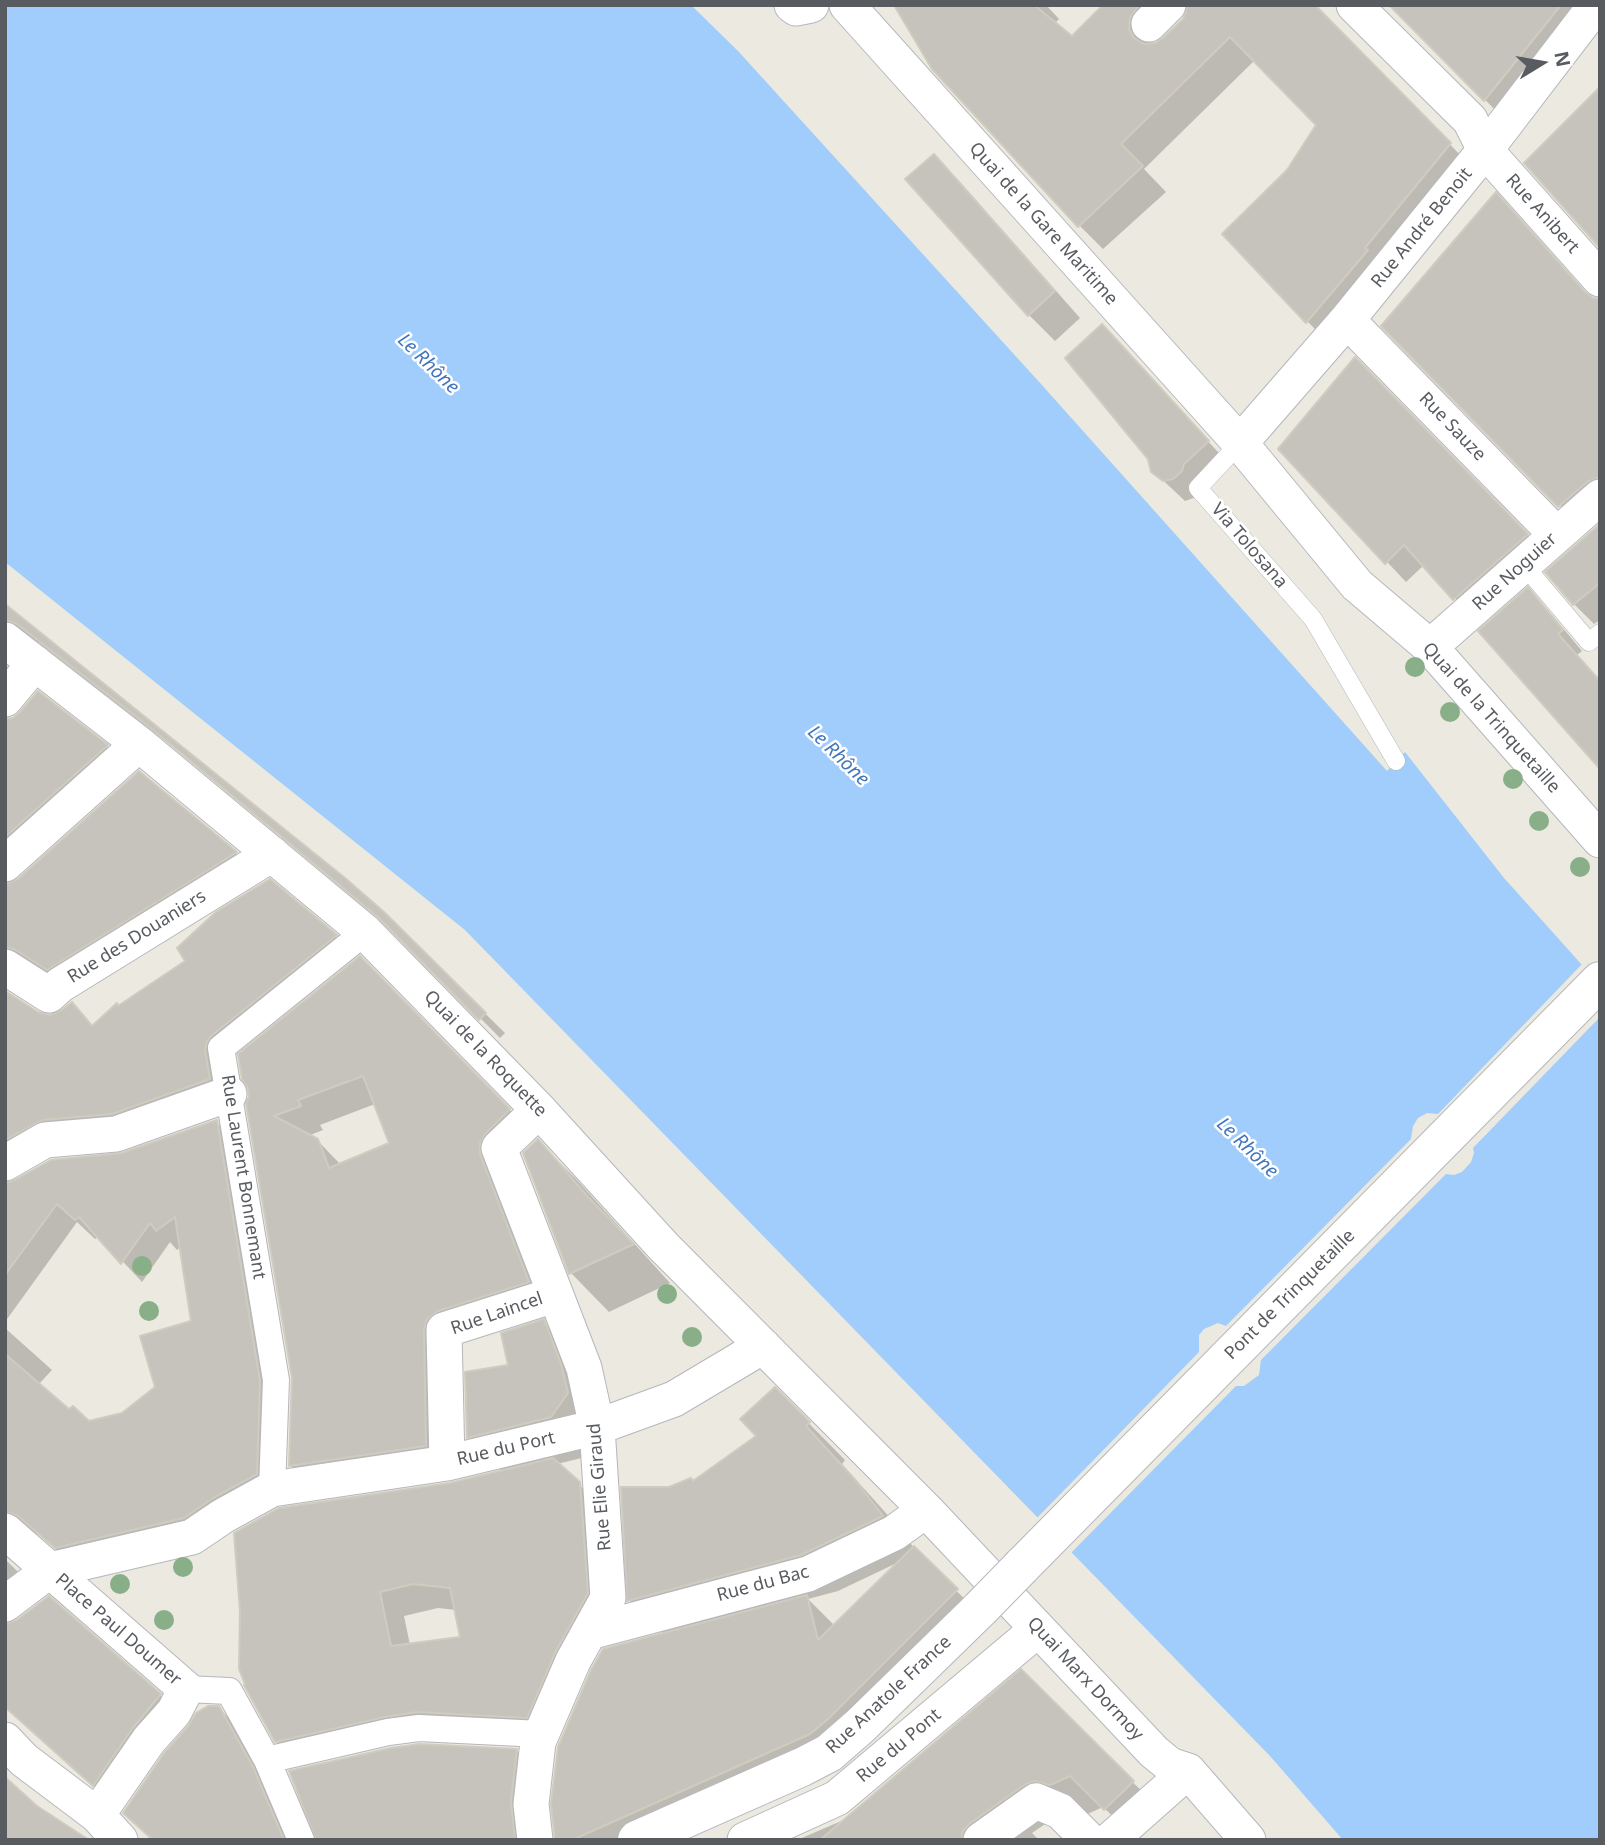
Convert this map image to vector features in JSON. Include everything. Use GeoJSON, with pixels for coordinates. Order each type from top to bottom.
{"type":"FeatureCollection","features":[{"type":"Feature","properties":{"kind":"main road","name":"Pont de Trinquetaille"},"geometry":{"type":"LineString","coordinates":[[980,1609],[1600,981]]}},
{"type":"Feature","properties":{"kind":"main road","name":"Rue Anatole France"},"geometry":{"type":"LineString","coordinates":[[637,1840],[829,1753],[980,1609]]}},
{"type":"Feature","properties":{"kind":"street"},"geometry":{"type":"LineString","coordinates":[[792,5],[796,8],[811,5]]}},
{"type":"Feature","properties":{"kind":"street","name":"Quai de la Gare Maritime"},"geometry":{"type":"LineString","coordinates":[[847,5],[1240,443]]}},
{"type":"Feature","properties":{"kind":"street","name":"Rue Anibert"},"geometry":{"type":"LineString","coordinates":[[1354,5],[1470,120],[1485,150],[1600,279]]}},
{"type":"Feature","properties":{"kind":"street","name":"Rue André Benoit"},"geometry":{"type":"LineString","coordinates":[[1240,443],[1347,320],[1485,150],[1596,5]]}},
{"type":"Feature","properties":{"kind":"street","name":"Rue Sauze"},"geometry":{"type":"LineString","coordinates":[[1347,320],[1556,534]]}},
{"type":"Feature","properties":{"kind":"street","name":"Quai de la Trinquetaille"},"geometry":{"type":"LineString","coordinates":[[1240,443],[1357,585],[1430,647],[1600,840]]}},
{"type":"Feature","properties":{"kind":"street","name":"Rue Noguier"},"geometry":{"type":"LineString","coordinates":[[1430,647],[1600,497]]}},
{"type":"Feature","properties":{"kind":"street","name":"Quai de la Roquette"},"geometry":{"type":"LineString","coordinates":[[5,640],[139,744],[365,932],[539,1110],[663,1247],[926,1510]]}},
{"type":"Feature","properties":{"kind":"street"},"geometry":{"type":"LineString","coordinates":[[5,699],[35,663]]}},
{"type":"Feature","properties":{"kind":"street"},"geometry":{"type":"LineString","coordinates":[[5,864],[139,744]]}},
{"type":"Feature","properties":{"kind":"street","name":"Rue des Douaniers"},"geometry":{"type":"LineString","coordinates":[[5,967],[49,995],[60,985],[272,854]]}},
{"type":"Feature","properties":{"kind":"street","name":"Rue Laurent Bonnemant"},"geometry":{"type":"LineString","coordinates":[[272,1489],[276,1380],[221,1048],[365,932]]}},
{"type":"Feature","properties":{"kind":"street"},"geometry":{"type":"LineString","coordinates":[[6,1161],[45,1140],[116,1134],[229,1094]]}},
{"type":"Feature","properties":{"kind":"street","name":"Rue Elie Giraud"},"geometry":{"type":"LineString","coordinates":[[534,1840],[531,1804],[538,1742],[572,1661],[608,1598],[597,1427],[584,1368],[499,1148],[539,1110]]}},
{"type":"Feature","properties":{"kind":"street","name":"Rue Laincel"},"geometry":{"type":"LineString","coordinates":[[447,1463],[444,1330],[554,1294]]}},
{"type":"Feature","properties":{"kind":"street","name":"Rue du Port"},"geometry":{"type":"LineString","coordinates":[[272,1489],[447,1463],[597,1427],[674,1399],[763,1346]]}},
{"type":"Feature","properties":{"kind":"street","name":"Place Paul Doumer"},"geometry":{"type":"LineString","coordinates":[[50,1570],[192,1537],[272,1489]]}},
{"type":"Feature","properties":{"kind":"street","name":"Quai Marx Dormoy"},"geometry":{"type":"LineString","coordinates":[[926,1510],[1154,1752],[1170,1765],[1188,1771],[1248,1840]]}},
{"type":"Feature","properties":{"kind":"street","name":"Rue du Bac"},"geometry":{"type":"LineString","coordinates":[[589,1632],[808,1574],[894,1533],[926,1510]]}},
{"type":"Feature","properties":{"kind":"street","name":"Place Paul Doumer"},"geometry":{"type":"LineString","coordinates":[[8,1534],[186,1689]]}},
{"type":"Feature","properties":{"kind":"street"},"geometry":{"type":"LineString","coordinates":[[5,1604],[50,1570]]}},
{"type":"Feature","properties":{"kind":"street","name":"Rue du Pont"},"geometry":{"type":"LineString","coordinates":[[746,1840],[837,1798],[1038,1629]]}},
{"type":"Feature","properties":{"kind":"street"},"geometry":{"type":"LineString","coordinates":[[5,1740],[24,1760],[108,1827],[149,1740],[174,1712],[186,1689],[229,1691],[267,1760],[301,1840]]}},
{"type":"Feature","properties":{"kind":"street"},"geometry":{"type":"LineString","coordinates":[[267,1760],[388,1732],[419,1728],[541,1734]]}},
{"type":"Feature","properties":{"kind":"street"},"geometry":{"type":"LineString","coordinates":[[1110,1840],[1188,1771]]}},
{"type":"Feature","properties":{"kind":"street"},"geometry":{"type":"LineString","coordinates":[[981,1840],[1036,1801],[1060,1811],[1089,1840]]}},
{"type":"Feature","properties":{"kind":"lane","name":"Via Tolosana"},"geometry":{"type":"LineString","coordinates":[[1240,443],[1198,488],[1312,619],[1396,761]]}},
{"type":"Feature","properties":{"kind":"lane"},"geometry":{"type":"LineString","coordinates":[[1522,564],[1596,643]]}},
{"type":"Feature","properties":{"kind":"water","name":"Le Rhône"},"geometry":{"type":"Polygon","coordinates":[[[5,5],[691,5],[738,51],[1041,384],[1387,771],[1405,752],[1504,878],[1600,985],[1600,1840],[1343,1840],[1270,1756],[465,930],[5,562],[5,5]]]}},
{"type":"Feature","properties":{"kind":"pier"},"geometry":{"type":"Polygon","coordinates":[[[1584,962],[1600,979],[1600,1017],[1473,1148],[1471,1162],[1462,1172],[1446,1174],[1261,1360],[1259,1375],[1244,1386],[1236,1386],[1069,1555],[1035,1520],[1199,1352],[1199,1335],[1204,1329],[1218,1323],[1226,1326],[1411,1139],[1413,1126],[1418,1118],[1427,1113],[1438,1114],[1584,962]]]}},
{"type":"Feature","properties":{"kind":"building"},"geometry":{"type":"Polygon","coordinates":[[[894,5],[1034,5],[1072,36],[1103,5],[1139,5],[1130,18],[1129,29],[1134,38],[1144,44],[1155,43],[1163,38],[1183,19],[1188,5],[1315,5],[1451,143],[1365,248],[1368,250],[1306,323],[1222,234],[1287,170],[1316,125],[1230,37],[1121,144],[1143,166],[1078,227],[932,69],[894,5]]]}},
{"type":"Feature","properties":{"kind":"building"},"geometry":{"type":"Polygon","coordinates":[[[1389,5],[1561,5],[1484,101],[1389,5]]]}},
{"type":"Feature","properties":{"kind":"building"},"geometry":{"type":"Polygon","coordinates":[[[1600,87],[1600,248],[1524,163],[1600,87]]]}},
{"type":"Feature","properties":{"kind":"building"},"geometry":{"type":"Polygon","coordinates":[[[934,154],[1055,291],[1028,316],[905,179],[934,154]]]}},
{"type":"Feature","properties":{"kind":"building"},"geometry":{"type":"Polygon","coordinates":[[[1496,192],[1585,292],[1600,299],[1600,477],[1587,482],[1558,507],[1381,326],[1496,192]]]}},
{"type":"Feature","properties":{"kind":"building"},"geometry":{"type":"Polygon","coordinates":[[[1102,324],[1209,441],[1184,464],[1182,471],[1173,479],[1163,481],[1151,472],[1148,459],[1065,358],[1102,324]]]}},
{"type":"Feature","properties":{"kind":"building"},"geometry":{"type":"Polygon","coordinates":[[[1355,357],[1528,534],[1453,600],[1404,545],[1385,564],[1278,449],[1355,357]]]}},
{"type":"Feature","properties":{"kind":"building"},"geometry":{"type":"Polygon","coordinates":[[[1600,524],[1600,583],[1573,605],[1545,572],[1600,524]]]}},
{"type":"Feature","properties":{"kind":"building"},"geometry":{"type":"Polygon","coordinates":[[[1528,587],[1563,630],[1558,634],[1600,681],[1600,769],[1478,631],[1528,587]]]}},
{"type":"Feature","properties":{"kind":"building"},"geometry":{"type":"Polygon","coordinates":[[[5,604],[345,878],[384,912],[486,1013],[479,1020],[378,917],[151,728],[17,624],[5,620],[5,604]]]}},
{"type":"Feature","properties":{"kind":"building"},"geometry":{"type":"Polygon","coordinates":[[[38,691],[108,745],[5,837],[5,719],[13,718],[38,691]]]}},
{"type":"Feature","properties":{"kind":"building"},"geometry":{"type":"Polygon","coordinates":[[[139,771],[237,852],[47,970],[16,950],[5,947],[5,884],[18,879],[139,771]]]}},
{"type":"Feature","properties":{"kind":"building"},"geometry":{"type":"Polygon","coordinates":[[[270,879],[337,935],[211,1036],[205,1050],[210,1079],[112,1114],[43,1120],[5,1140],[5,991],[38,1012],[50,1015],[72,1002],[92,1026],[117,1003],[118,1006],[185,961],[177,948],[216,912],[270,879]]]}},
{"type":"Feature","properties":{"kind":"building"},"geometry":{"type":"Polygon","coordinates":[[[360,956],[510,1109],[485,1134],[480,1143],[480,1154],[529,1282],[438,1311],[427,1319],[424,1330],[426,1446],[289,1466],[292,1378],[246,1103],[249,1097],[248,1088],[242,1079],[238,1054],[360,956]],[[363,1076],[298,1100],[301,1106],[274,1116],[318,1139],[329,1168],[389,1143],[363,1076]]]}},
{"type":"Feature","properties":{"kind":"building"},"geometry":{"type":"Polygon","coordinates":[[[217,1120],[260,1381],[257,1474],[213,1498],[184,1518],[55,1548],[18,1516],[5,1511],[5,1354],[69,1409],[73,1406],[89,1421],[122,1413],[155,1387],[140,1336],[191,1321],[175,1217],[156,1231],[150,1223],[121,1264],[79,1217],[75,1220],[57,1204],[5,1275],[5,1183],[51,1160],[122,1153],[217,1120]]]}},
{"type":"Feature","properties":{"kind":"building"},"geometry":{"type":"Polygon","coordinates":[[[538,1139],[588,1197],[634,1244],[569,1274],[523,1153],[538,1139]]]}},
{"type":"Feature","properties":{"kind":"building"},"geometry":{"type":"Polygon","coordinates":[[[544,1319],[561,1364],[568,1393],[551,1417],[467,1438],[465,1372],[508,1365],[501,1333],[544,1319]]]}},
{"type":"Feature","properties":{"kind":"building"},"geometry":{"type":"Polygon","coordinates":[[[775,1387],[810,1422],[806,1426],[857,1482],[883,1516],[801,1555],[627,1601],[621,1487],[669,1487],[691,1478],[693,1481],[756,1436],[740,1419],[775,1387]]]}},
{"type":"Feature","properties":{"kind":"building"},"geometry":{"type":"Polygon","coordinates":[[[553,1458],[580,1482],[588,1593],[555,1653],[527,1718],[417,1712],[275,1742],[244,1685],[239,1669],[240,1611],[234,1533],[279,1508],[450,1483],[553,1458]],[[413,1584],[380,1592],[391,1646],[460,1637],[450,1588],[413,1584]]]}},
{"type":"Feature","properties":{"kind":"building"},"geometry":{"type":"Polygon","coordinates":[[[914,1546],[958,1589],[810,1734],[572,1840],[555,1840],[551,1804],[558,1747],[591,1670],[603,1649],[807,1595],[818,1640],[914,1546]]]}},
{"type":"Feature","properties":{"kind":"building"},"geometry":{"type":"Polygon","coordinates":[[[49,1596],[161,1694],[132,1729],[93,1786],[5,1707],[5,1624],[17,1620],[49,1596]]]}},
{"type":"Feature","properties":{"kind":"building"},"geometry":{"type":"Polygon","coordinates":[[[1021,1669],[1134,1781],[1104,1810],[1070,1776],[1050,1785],[1034,1781],[1024,1785],[969,1824],[963,1831],[961,1840],[820,1840],[1021,1669]]]}},
{"type":"Feature","properties":{"kind":"building"},"geometry":{"type":"Polygon","coordinates":[[[208,1706],[219,1706],[253,1767],[284,1840],[153,1840],[123,1813],[165,1752],[196,1713],[208,1706]]]}},
{"type":"Feature","properties":{"kind":"building"},"geometry":{"type":"Polygon","coordinates":[[[420,1744],[517,1749],[511,1802],[515,1840],[316,1840],[289,1771],[420,1744]]]}},
{"type":"Feature","properties":{"kind":"building"},"geometry":{"type":"Polygon","coordinates":[[[5,1777],[37,1806],[89,1840],[5,1840],[5,1777]]]}}]}
